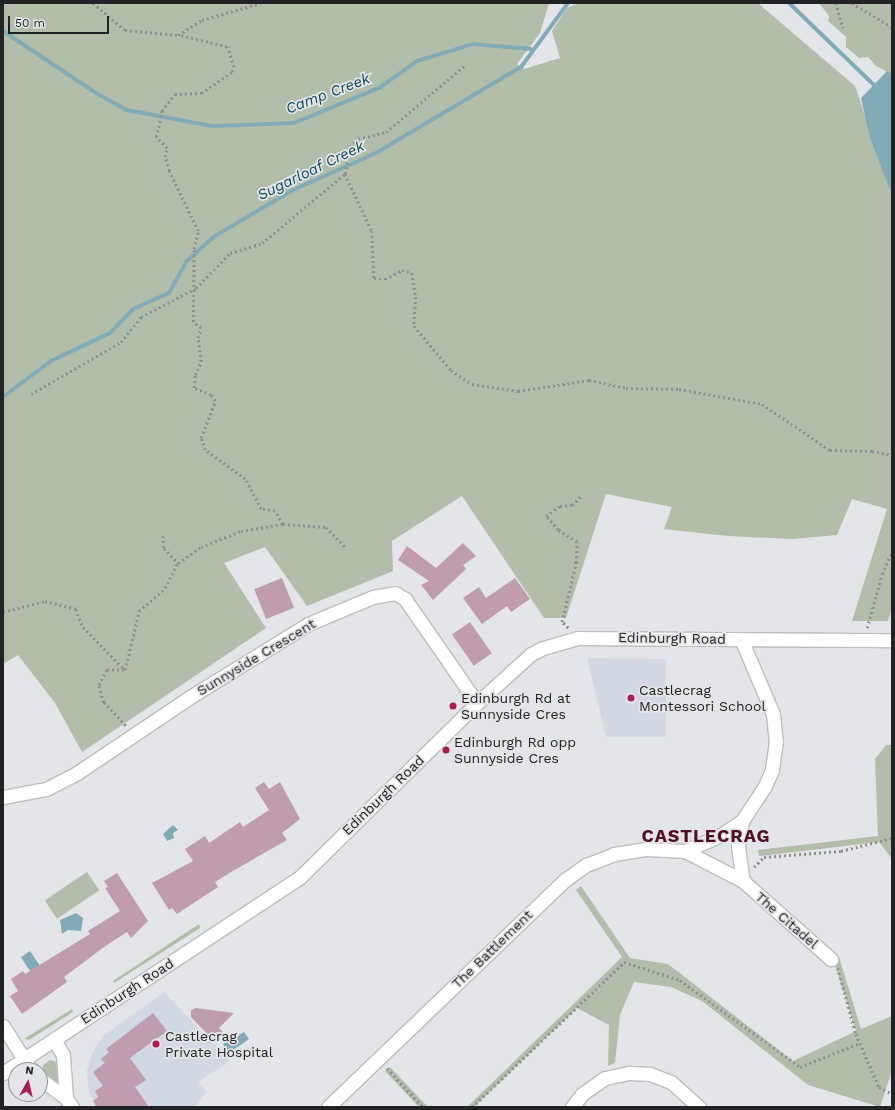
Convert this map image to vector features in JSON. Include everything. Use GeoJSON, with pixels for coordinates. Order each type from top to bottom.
{"type":"FeatureCollection","features":[{"type":"Feature","properties":{"kind":"street","name":"Sunnyside Crescent"},"geometry":{"type":"LineString","coordinates":[[3,797],[46,790],[308,624],[373,597],[395,593],[405,599],[477,703]]}},
{"type":"Feature","properties":{"kind":"street","name":"Edinburgh Road"},"geometry":{"type":"LineString","coordinates":[[3,1073],[300,877],[477,703],[531,654],[562,641],[579,638],[892,640]]}},
{"type":"Feature","properties":{"kind":"street"},"geometry":{"type":"LineString","coordinates":[[741,639],[773,714],[776,741],[772,770],[765,786],[742,821],[738,846],[743,879]]}},
{"type":"Feature","properties":{"kind":"street","name":"The Battlement"},"geometry":{"type":"LineString","coordinates":[[328,1107],[565,880],[586,865],[614,854],[646,849],[686,850],[721,836],[742,821]]}},
{"type":"Feature","properties":{"kind":"street","name":"The Battlement"},"geometry":{"type":"LineString","coordinates":[[686,850],[729,874]]}},
{"type":"Feature","properties":{"kind":"street","name":"The Citadel"},"geometry":{"type":"LineString","coordinates":[[729,874],[743,879],[831,960]]}},
{"type":"Feature","properties":{"kind":"street"},"geometry":{"type":"LineString","coordinates":[[3,1026],[26,1062]]}},
{"type":"Feature","properties":{"kind":"street"},"geometry":{"type":"LineString","coordinates":[[54,1040],[64,1055],[69,1102]]}},
{"type":"Feature","properties":{"kind":"street"},"geometry":{"type":"LineString","coordinates":[[572,1107],[582,1094],[605,1078],[629,1073],[650,1074],[671,1082],[699,1107]]}},
{"type":"Feature","properties":{"kind":"street"},"geometry":{"type":"LineString","coordinates":[[48,1085],[69,1102]]}},
{"type":"Feature","properties":{"kind":"path"},"geometry":{"type":"LineString","coordinates":[[93,3],[125,30],[178,35],[227,47],[234,67],[232,72],[201,93],[175,94],[160,116],[156,137],[167,148],[165,157],[169,171],[198,231],[194,249],[196,288],[193,322],[201,328],[198,338],[201,362],[195,375],[194,388],[211,395],[214,401],[201,438],[205,450],[245,479],[261,509],[275,511],[283,524]]}},
{"type":"Feature","properties":{"kind":"path"},"geometry":{"type":"LineString","coordinates":[[178,35],[202,20],[260,3]]}},
{"type":"Feature","properties":{"kind":"path"},"geometry":{"type":"LineString","coordinates":[[836,3],[843,28]]}},
{"type":"Feature","properties":{"kind":"path"},"geometry":{"type":"LineString","coordinates":[[852,3],[892,27]]}},
{"type":"Feature","properties":{"kind":"path"},"geometry":{"type":"LineString","coordinates":[[464,66],[386,132],[358,139],[350,147],[345,174],[372,231],[374,279],[385,279],[402,270],[412,273],[416,297],[414,326],[451,370],[472,384],[518,391],[589,380],[626,388],[679,389],[762,404],[830,450],[872,451],[892,455]]}},
{"type":"Feature","properties":{"kind":"path"},"geometry":{"type":"LineString","coordinates":[[31,394],[121,342],[141,317],[196,288],[230,253],[262,243],[345,174]]}},
{"type":"Feature","properties":{"kind":"path"},"geometry":{"type":"LineString","coordinates":[[579,638],[562,622],[576,563],[577,542],[558,530],[546,516],[560,506],[572,504],[582,495]]}},
{"type":"Feature","properties":{"kind":"path"},"geometry":{"type":"LineString","coordinates":[[125,670],[139,611],[165,588],[178,563],[201,547],[241,531],[283,524],[326,528],[346,548]]}},
{"type":"Feature","properties":{"kind":"path"},"geometry":{"type":"LineString","coordinates":[[163,536],[164,548],[178,563]]}},
{"type":"Feature","properties":{"kind":"path"},"geometry":{"type":"LineString","coordinates":[[864,640],[882,574],[892,552]]}},
{"type":"Feature","properties":{"kind":"path"},"geometry":{"type":"LineString","coordinates":[[3,612],[45,601],[76,609],[83,627],[125,670]]}},
{"type":"Feature","properties":{"kind":"path"},"geometry":{"type":"LineString","coordinates":[[125,670],[107,670],[99,686],[104,702],[133,735]]}},
{"type":"Feature","properties":{"kind":"path"},"geometry":{"type":"LineString","coordinates":[[743,879],[764,857],[841,851],[892,838]]}},
{"type":"Feature","properties":{"kind":"path"},"geometry":{"type":"LineString","coordinates":[[831,960],[839,970],[860,1043],[879,1087],[892,1094]]}},
{"type":"Feature","properties":{"kind":"path"},"geometry":{"type":"LineString","coordinates":[[472,1107],[624,962],[680,980],[800,1067],[860,1043]]}},
{"type":"Feature","properties":{"kind":"path"},"geometry":{"type":"LineString","coordinates":[[378,1058],[423,1107]]}},
{"type":"Feature","properties":{"kind":"shaded area","name":"Castlecrag Montessori School"},"geometry":{"type":"Polygon","coordinates":[[[587,658],[666,659],[666,737],[606,737],[587,658]]]}},
{"type":"Feature","properties":{"kind":"shaded area","name":"Castlecrag Private Hospital"},"geometry":{"type":"Polygon","coordinates":[[[164,992],[230,1061],[198,1082],[207,1092],[194,1107],[96,1107],[89,1092],[87,1071],[92,1053],[103,1036],[164,992]]]}},
{"type":"Feature","properties":{"kind":"green space"},"geometry":{"type":"Polygon","coordinates":[[[3,3],[549,3],[540,33],[517,64],[524,69],[560,58],[552,31],[567,8],[579,3],[758,3],[855,86],[892,195],[892,608],[888,621],[852,621],[887,509],[852,499],[837,535],[792,539],[728,536],[664,529],[672,507],[606,494],[566,618],[544,618],[462,496],[392,541],[393,571],[307,606],[265,547],[224,563],[266,628],[82,752],[55,703],[18,655],[3,664],[3,3]]]}},
{"type":"Feature","properties":{"kind":"green space"},"geometry":{"type":"Polygon","coordinates":[[[819,3],[892,3],[892,74],[876,66],[868,57],[859,58],[846,47],[846,37],[828,21],[829,16],[819,3]]]}},
{"type":"Feature","properties":{"kind":"green space"},"geometry":{"type":"Polygon","coordinates":[[[886,745],[892,745],[892,859],[879,842],[759,856],[758,850],[878,836],[875,759],[886,745]]]}},
{"type":"Feature","properties":{"kind":"green space"},"geometry":{"type":"Polygon","coordinates":[[[87,872],[99,890],[57,919],[45,901],[87,872]]]}},
{"type":"Feature","properties":{"kind":"green space"},"geometry":{"type":"Polygon","coordinates":[[[581,886],[630,958],[668,964],[793,1061],[856,1031],[833,959],[839,957],[861,1029],[892,1016],[892,1070],[880,1107],[808,1085],[702,1001],[671,987],[634,982],[620,1015],[615,1063],[608,1066],[609,1025],[577,1008],[474,1107],[467,1107],[622,957],[576,890],[581,886]]]}},
{"type":"Feature","properties":{"kind":"green space"},"geometry":{"type":"Polygon","coordinates":[[[199,924],[200,928],[114,983],[113,981],[199,924]]]}},
{"type":"Feature","properties":{"kind":"green space"},"geometry":{"type":"Polygon","coordinates":[[[72,1009],[73,1012],[29,1040],[24,1039],[72,1009]]]}},
{"type":"Feature","properties":{"kind":"green space"},"geometry":{"type":"Polygon","coordinates":[[[50,1060],[59,1063],[61,1086],[48,1077],[47,1062],[50,1060]]]}},
{"type":"Feature","properties":{"kind":"green space"},"geometry":{"type":"Polygon","coordinates":[[[390,1067],[428,1107],[419,1107],[385,1071],[390,1067]]]}},
{"type":"Feature","properties":{"kind":"water"},"geometry":{"type":"Polygon","coordinates":[[[887,71],[892,74],[892,195],[870,138],[861,98],[887,71]]]}},
{"type":"Feature","properties":{"kind":"water"},"geometry":{"type":"Polygon","coordinates":[[[173,825],[178,830],[173,833],[174,838],[167,841],[163,834],[173,825]]]}},
{"type":"Feature","properties":{"kind":"water"},"geometry":{"type":"Polygon","coordinates":[[[76,913],[83,918],[81,931],[68,930],[62,934],[60,920],[76,913]]]}},
{"type":"Feature","properties":{"kind":"water"},"geometry":{"type":"Polygon","coordinates":[[[30,951],[42,969],[33,975],[21,957],[30,951]]]}},
{"type":"Feature","properties":{"kind":"water"},"geometry":{"type":"Polygon","coordinates":[[[244,1032],[249,1039],[229,1053],[223,1044],[244,1032]]]}},
{"type":"Feature","properties":{"kind":"building"},"geometry":{"type":"Polygon","coordinates":[[[463,543],[476,556],[463,565],[466,569],[433,600],[421,585],[429,581],[398,560],[407,546],[436,568],[463,543]]]}},
{"type":"Feature","properties":{"kind":"building"},"geometry":{"type":"Polygon","coordinates":[[[282,578],[294,608],[266,619],[254,589],[282,578]]]}},
{"type":"Feature","properties":{"kind":"building"},"geometry":{"type":"Polygon","coordinates":[[[515,578],[530,599],[511,612],[507,606],[482,624],[463,598],[479,587],[486,598],[515,578]]]}},
{"type":"Feature","properties":{"kind":"building"},"geometry":{"type":"Polygon","coordinates":[[[470,622],[492,653],[474,666],[452,635],[470,622]]]}},
{"type":"Feature","properties":{"kind":"building"},"geometry":{"type":"Polygon","coordinates":[[[264,782],[269,789],[280,782],[300,819],[282,833],[287,840],[215,882],[218,887],[177,914],[172,908],[169,910],[152,883],[193,861],[185,849],[205,836],[209,843],[240,822],[243,827],[269,810],[255,788],[264,782]]]}},
{"type":"Feature","properties":{"kind":"building"},"geometry":{"type":"Polygon","coordinates":[[[117,873],[148,921],[131,938],[127,932],[104,947],[64,977],[67,982],[22,1014],[10,996],[18,991],[11,979],[23,971],[25,974],[90,934],[88,931],[120,911],[105,888],[108,887],[104,881],[117,873]]]}},
{"type":"Feature","properties":{"kind":"building"},"geometry":{"type":"Polygon","coordinates":[[[196,1008],[234,1013],[219,1028],[223,1032],[214,1041],[191,1017],[191,1010],[196,1008]]]}},
{"type":"Feature","properties":{"kind":"building","name":"Castlecrag Private Hospital"},"geometry":{"type":"Polygon","coordinates":[[[153,1013],[167,1031],[130,1058],[146,1080],[135,1087],[149,1107],[97,1107],[93,1101],[98,1097],[95,1091],[103,1086],[93,1072],[105,1063],[101,1059],[109,1052],[106,1049],[153,1013]]]}},
{"type":"Feature","properties":{"kind":"waterway","name":"Sugarloaf Creek"},"geometry":{"type":"LineString","coordinates":[[3,397],[51,361],[110,333],[133,309],[169,293],[187,261],[215,236],[291,191],[376,153],[521,67],[568,3]]}},
{"type":"Feature","properties":{"kind":"waterway","name":"Sugarloaf Creek"},"geometry":{"type":"LineString","coordinates":[[789,3],[873,84]]}},
{"type":"Feature","properties":{"kind":"waterway","name":"Camp Creek"},"geometry":{"type":"LineString","coordinates":[[3,31],[96,93],[127,110],[212,126],[294,123],[379,88],[417,61],[473,44],[531,49]]}},
{"type":"Feature","properties":{"kind":"place","name":"Castlecrag Montessori School"},"geometry":{"type":"Point","coordinates":[631,698]}},
{"type":"Feature","properties":{"kind":"place","name":"Edinburgh Rd at Sunnyside Cres"},"geometry":{"type":"Point","coordinates":[453,706]}},
{"type":"Feature","properties":{"kind":"place","name":"Edinburgh Rd opp Sunnyside Cres"},"geometry":{"type":"Point","coordinates":[446,750]}},
{"type":"Feature","properties":{"kind":"place","name":"Castlecrag Private Hospital"},"geometry":{"type":"Point","coordinates":[156,1044]}},
{"type":"Feature","properties":{"kind":"district","name":"CASTLECRAG"},"geometry":{"type":"Point","coordinates":[706,836]}}]}
